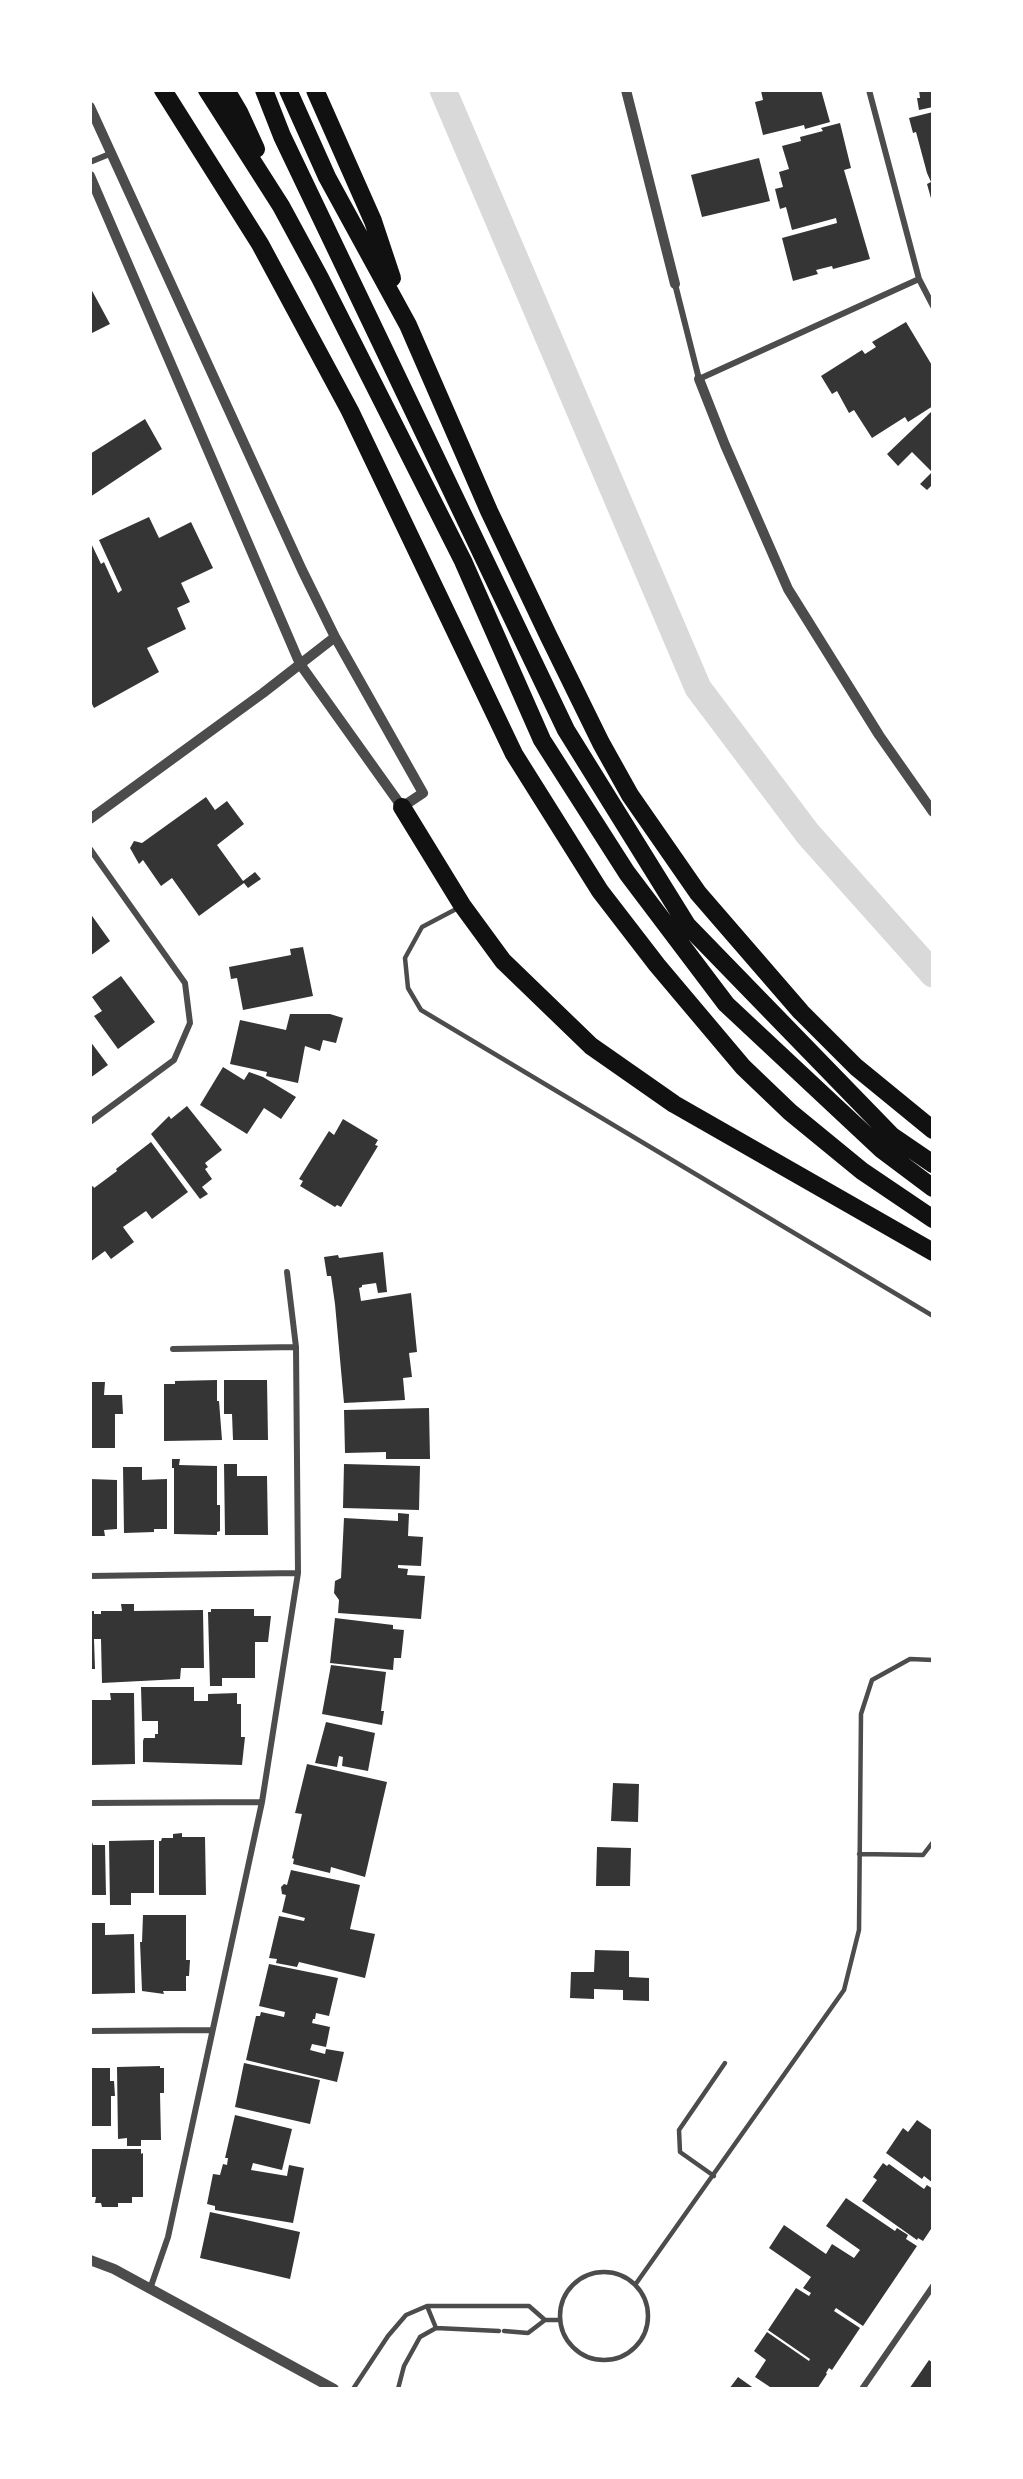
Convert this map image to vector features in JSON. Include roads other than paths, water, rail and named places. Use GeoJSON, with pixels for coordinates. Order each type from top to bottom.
{"type":"FeatureCollection","features":[{"type":"Feature","properties":{"kind":"highway"},"geometry":{"type":"LineString","coordinates":[[163,90],[234,200],[277,274],[350,411],[514,754],[558,828],[600,891],[703,1021],[789,1112],[862,1171],[933,1219]]}},
{"type":"Feature","properties":{"kind":"highway"},"geometry":{"type":"LineString","coordinates":[[207,90],[280,206],[320,278],[463,561],[542,740],[627,873],[726,1004],[881,1149],[933,1188]]}},
{"type":"Feature","properties":{"kind":"highway"},"geometry":{"type":"LineString","coordinates":[[226,90],[239,111],[280,206]]}},
{"type":"Feature","properties":{"kind":"highway"},"geometry":{"type":"LineString","coordinates":[[254,90],[282,136]]}},
{"type":"Feature","properties":{"kind":"highway"},"geometry":{"type":"LineString","coordinates":[[264,90],[282,136],[566,730],[687,925],[892,1136],[933,1164]]}},
{"type":"Feature","properties":{"kind":"highway"},"geometry":{"type":"LineString","coordinates":[[288,90],[327,177],[408,325],[519,573],[601,743],[630,795],[698,893],[801,1012],[856,1067],[933,1130]]}},
{"type":"Feature","properties":{"kind":"highway"},"geometry":{"type":"LineString","coordinates":[[315,90],[373,221],[408,325]]}},
{"type":"Feature","properties":{"kind":"highway"},"geometry":{"type":"LineString","coordinates":[[402,807],[462,905],[503,961],[591,1046],[674,1104],[933,1252]]}},
{"type":"Feature","properties":{"kind":"street"},"geometry":{"type":"LineString","coordinates":[[626,90],[699,379],[724,445],[788,589],[879,735],[933,812]]}},
{"type":"Feature","properties":{"kind":"street"},"geometry":{"type":"LineString","coordinates":[[869,90],[918,279],[933,306]]}},
{"type":"Feature","properties":{"kind":"street"},"geometry":{"type":"LineString","coordinates":[[90,107],[297,559],[335,637],[423,793],[402,807],[300,664],[90,176]]}},
{"type":"Feature","properties":{"kind":"street"},"geometry":{"type":"LineString","coordinates":[[90,162],[112,153]]}},
{"type":"Feature","properties":{"kind":"street"},"geometry":{"type":"LineString","coordinates":[[699,379],[918,279]]}},
{"type":"Feature","properties":{"kind":"street"},"geometry":{"type":"LineString","coordinates":[[90,819],[335,637]]}},
{"type":"Feature","properties":{"kind":"street"},"geometry":{"type":"LineString","coordinates":[[90,849],[185,982],[190,1023],[174,1060],[90,1122]]}},
{"type":"Feature","properties":{"kind":"street"},"geometry":{"type":"LineString","coordinates":[[150,2289],[168,2237],[261,1802],[298,1573],[296,1347],[287,1272]]}},
{"type":"Feature","properties":{"kind":"street"},"geometry":{"type":"LineString","coordinates":[[173,1349],[296,1347]]}},
{"type":"Feature","properties":{"kind":"street"},"geometry":{"type":"LineString","coordinates":[[90,1576],[298,1573]]}},
{"type":"Feature","properties":{"kind":"street"},"geometry":{"type":"LineString","coordinates":[[90,1803],[261,1802]]}},
{"type":"Feature","properties":{"kind":"street"},"geometry":{"type":"LineString","coordinates":[[90,2031],[211,2030]]}},
{"type":"Feature","properties":{"kind":"street"},"geometry":{"type":"LineString","coordinates":[[90,2260],[150,2289],[334,2389]]}},
{"type":"Feature","properties":{"kind":"street"},"geometry":{"type":"LineString","coordinates":[[862,2389],[933,2286]]}},
{"type":"Feature","properties":{"kind":"lane"},"geometry":{"type":"LineString","coordinates":[[462,905],[422,927],[405,958],[408,988],[420,1010],[933,1316]]}},
{"type":"Feature","properties":{"kind":"lane"},"geometry":{"type":"LineString","coordinates":[[635,2285],[844,1990],[859,1930],[861,1714],[872,1680],[910,1659],[933,1660]]}},
{"type":"Feature","properties":{"kind":"lane"},"geometry":{"type":"LineString","coordinates":[[860,1854],[923,1855],[933,1842]]}},
{"type":"Feature","properties":{"kind":"lane"},"geometry":{"type":"LineString","coordinates":[[714,2176],[680,2152],[679,2130],[725,2063]]}},
{"type":"Feature","properties":{"kind":"lane"},"geometry":{"type":"LineString","coordinates":[[598,2272],[612,2272],[635,2285],[644,2298],[648,2313],[646,2328],[640,2342],[628,2353],[615,2359],[600,2361],[572,2348],[564,2335],[560,2320],[561,2307],[574,2283],[598,2272]]}},
{"type":"Feature","properties":{"kind":"lane"},"geometry":{"type":"LineString","coordinates":[[353,2389],[388,2336],[406,2315],[427,2306],[529,2306],[545,2320]]}},
{"type":"Feature","properties":{"kind":"lane"},"geometry":{"type":"LineString","coordinates":[[427,2306],[436,2328]]}},
{"type":"Feature","properties":{"kind":"lane"},"geometry":{"type":"LineString","coordinates":[[398,2389],[404,2366],[420,2337],[436,2328],[528,2332],[545,2320],[560,2320]]}},
{"type":"Feature","properties":{"kind":"waterway"},"geometry":{"type":"LineString","coordinates":[[443,90],[698,688],[808,834],[933,974]]}}]}
